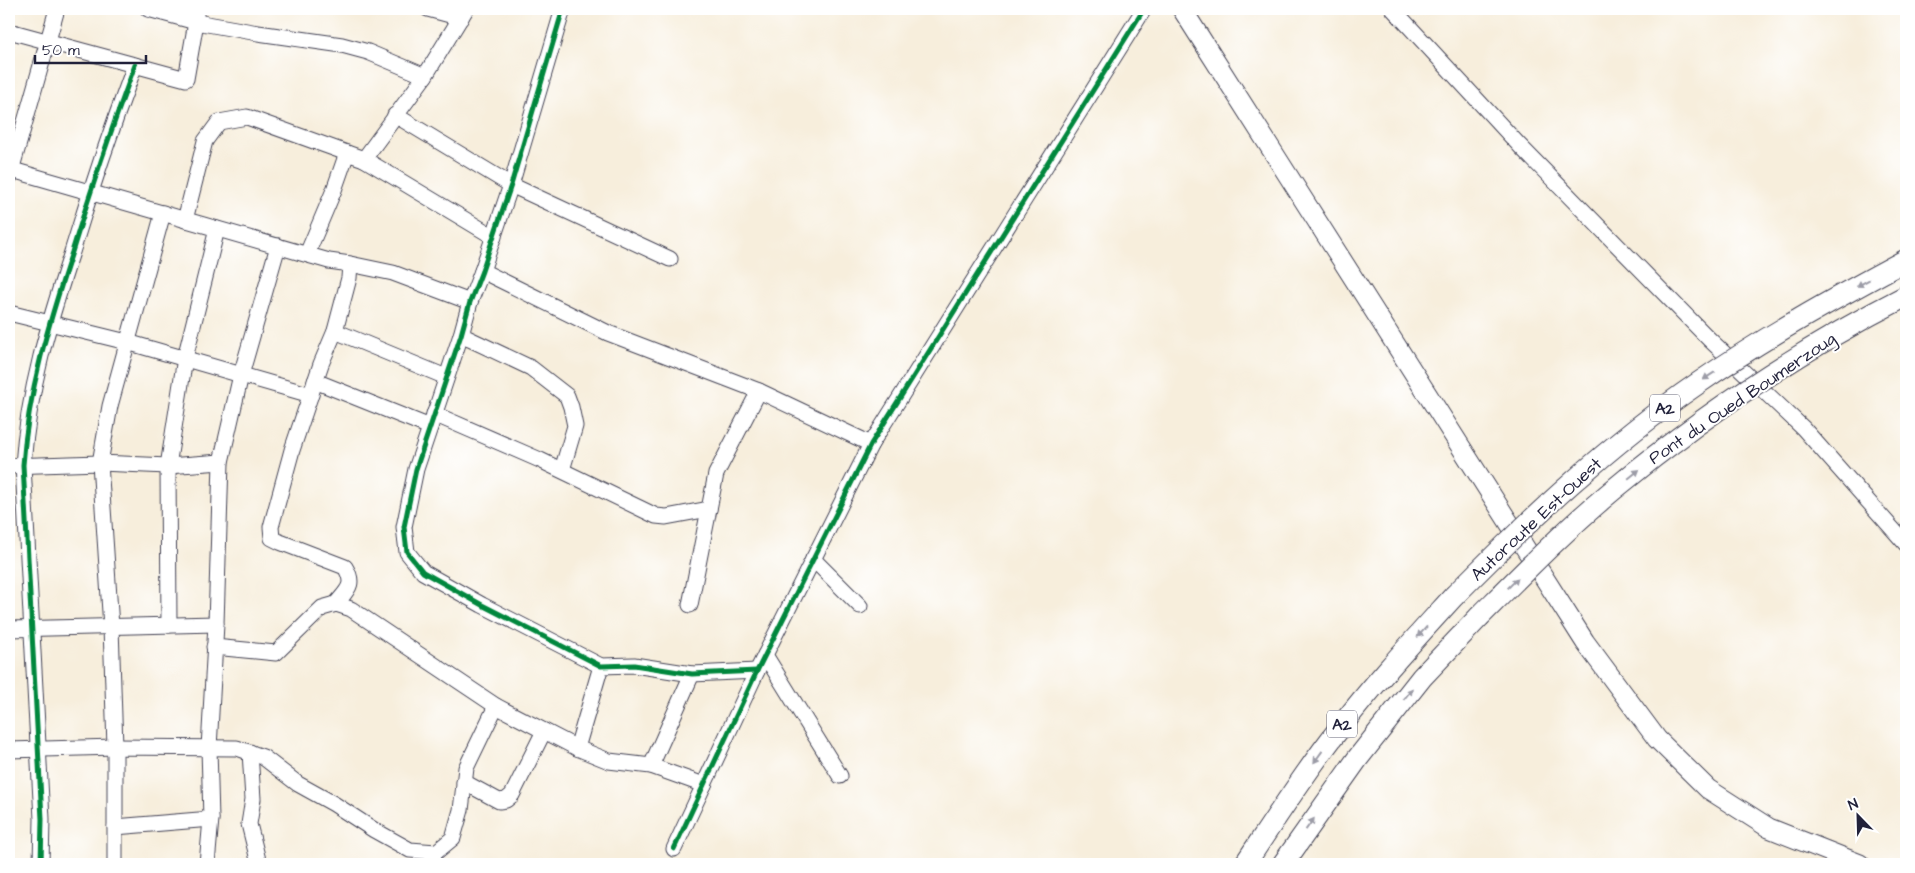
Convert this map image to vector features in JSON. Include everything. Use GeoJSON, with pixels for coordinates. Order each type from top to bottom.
{"type":"FeatureCollection","features":[{"type":"Feature","properties":{"kind":"highway","name":"Autoroute Est-Ouest"},"geometry":{"type":"LineString","coordinates":[[1245,864],[1339,728],[1391,665],[1454,596],[1552,500],[1616,445],[1697,384],[1849,290],[1906,260]]}},
{"type":"Feature","properties":{"kind":"highway","name":"Pont du Oued Boumerzoug"},"geometry":{"type":"LineString","coordinates":[[1283,864],[1358,758],[1422,677],[1550,546],[1613,490],[1685,433],[1769,376],[1852,324],[1906,296]]}},
{"type":"Feature","properties":{"kind":"main road"},"geometry":{"type":"LineString","coordinates":[[1182,9],[1585,642],[1657,739],[1708,789],[1769,828],[1860,864]]}},
{"type":"Feature","properties":{"kind":"street"},"geometry":{"type":"LineString","coordinates":[[57,9],[10,173],[90,193],[307,254],[393,273],[470,302]]}},
{"type":"Feature","properties":{"kind":"street"},"geometry":{"type":"LineString","coordinates":[[148,9],[196,15],[258,33],[342,45],[368,52],[424,76]]}},
{"type":"Feature","properties":{"kind":"street"},"geometry":{"type":"LineString","coordinates":[[364,159],[424,76],[463,14],[428,9]]}},
{"type":"Feature","properties":{"kind":"street"},"geometry":{"type":"LineString","coordinates":[[562,9],[511,185],[470,302],[461,335],[416,469],[404,527],[407,552],[424,572],[482,605],[601,666],[634,665],[692,674],[757,671]]}},
{"type":"Feature","properties":{"kind":"street"},"geometry":{"type":"LineString","coordinates":[[674,848],[757,671],[872,444],[1144,9]]}},
{"type":"Feature","properties":{"kind":"street"},"geometry":{"type":"LineString","coordinates":[[1393,9],[1540,167],[1709,339],[1803,428],[1906,544]]}},
{"type":"Feature","properties":{"kind":"street"},"geometry":{"type":"LineString","coordinates":[[9,31],[186,79],[196,15]]}},
{"type":"Feature","properties":{"kind":"street"},"geometry":{"type":"LineString","coordinates":[[41,864],[42,819],[31,628],[16,465],[49,323],[90,193],[135,65]]}},
{"type":"Feature","properties":{"kind":"street"},"geometry":{"type":"LineString","coordinates":[[395,115],[511,185],[670,259]]}},
{"type":"Feature","properties":{"kind":"street"},"geometry":{"type":"LineString","coordinates":[[185,220],[205,140],[219,122],[247,117],[364,159],[494,237]]}},
{"type":"Feature","properties":{"kind":"street"},"geometry":{"type":"LineString","coordinates":[[307,254],[334,190],[347,153]]}},
{"type":"Feature","properties":{"kind":"street"},"geometry":{"type":"LineString","coordinates":[[115,864],[112,627],[100,463],[110,406],[162,213]]}},
{"type":"Feature","properties":{"kind":"street"},"geometry":{"type":"LineString","coordinates":[[169,625],[168,466],[185,358],[217,229]]}},
{"type":"Feature","properties":{"kind":"street"},"geometry":{"type":"LineString","coordinates":[[207,864],[211,819],[209,748],[216,624],[220,462],[241,375],[278,246]]}},
{"type":"Feature","properties":{"kind":"street"},"geometry":{"type":"LineString","coordinates":[[336,604],[350,587],[350,576],[345,567],[272,538],[271,527],[292,450],[335,332],[349,278],[350,264]]}},
{"type":"Feature","properties":{"kind":"street"},"geometry":{"type":"LineString","coordinates":[[482,271],[608,332],[759,391],[872,444]]}},
{"type":"Feature","properties":{"kind":"street"},"geometry":{"type":"LineString","coordinates":[[9,313],[127,342],[241,375],[313,388],[432,420],[562,470],[656,516],[666,517],[709,508]]}},
{"type":"Feature","properties":{"kind":"street"},"geometry":{"type":"LineString","coordinates":[[335,332],[446,377]]}},
{"type":"Feature","properties":{"kind":"street"},"geometry":{"type":"LineString","coordinates":[[461,335],[532,368],[567,396],[575,426],[562,470]]}},
{"type":"Feature","properties":{"kind":"street"},"geometry":{"type":"LineString","coordinates":[[690,605],[716,474],[759,391]]}},
{"type":"Feature","properties":{"kind":"street"},"geometry":{"type":"LineString","coordinates":[[16,465],[100,463],[168,466],[220,462]]}},
{"type":"Feature","properties":{"kind":"street"},"geometry":{"type":"LineString","coordinates":[[814,559],[860,606]]}},
{"type":"Feature","properties":{"kind":"street"},"geometry":{"type":"LineString","coordinates":[[214,647],[276,653],[322,608],[336,604],[351,609],[496,706],[578,748],[609,761],[651,766],[704,785]]}},
{"type":"Feature","properties":{"kind":"street"},"geometry":{"type":"LineString","coordinates":[[9,629],[216,624]]}},
{"type":"Feature","properties":{"kind":"street"},"geometry":{"type":"LineString","coordinates":[[765,655],[840,776]]}},
{"type":"Feature","properties":{"kind":"street"},"geometry":{"type":"LineString","coordinates":[[578,748],[601,666]]}},
{"type":"Feature","properties":{"kind":"street"},"geometry":{"type":"LineString","coordinates":[[651,766],[692,674]]}},
{"type":"Feature","properties":{"kind":"street"},"geometry":{"type":"LineString","coordinates":[[9,750],[115,747],[237,748],[263,757],[298,784],[334,804],[374,830],[410,850],[434,858],[453,838],[461,810],[466,768],[496,706]]}},
{"type":"Feature","properties":{"kind":"street"},"geometry":{"type":"LineString","coordinates":[[464,782],[499,801],[506,800],[512,795],[544,731]]}},
{"type":"Feature","properties":{"kind":"street"},"geometry":{"type":"LineString","coordinates":[[250,752],[253,799],[249,824],[259,864]]}},
{"type":"Feature","properties":{"kind":"street"},"geometry":{"type":"LineString","coordinates":[[115,827],[211,819]]}},
{"type":"Feature","properties":{"kind":"cycle path"},"geometry":{"type":"LineString","coordinates":[[563,9],[511,185],[470,302],[461,335],[416,469],[404,527],[407,552],[423,572],[482,605],[601,666],[634,665],[692,674],[757,671]]}},
{"type":"Feature","properties":{"kind":"cycle path"},"geometry":{"type":"LineString","coordinates":[[674,849],[757,671],[871,444],[1144,9]]}},
{"type":"Feature","properties":{"kind":"cycle path"},"geometry":{"type":"LineString","coordinates":[[41,864],[42,819],[23,465],[26,437],[35,384],[55,304],[94,181],[135,65]]}}]}
